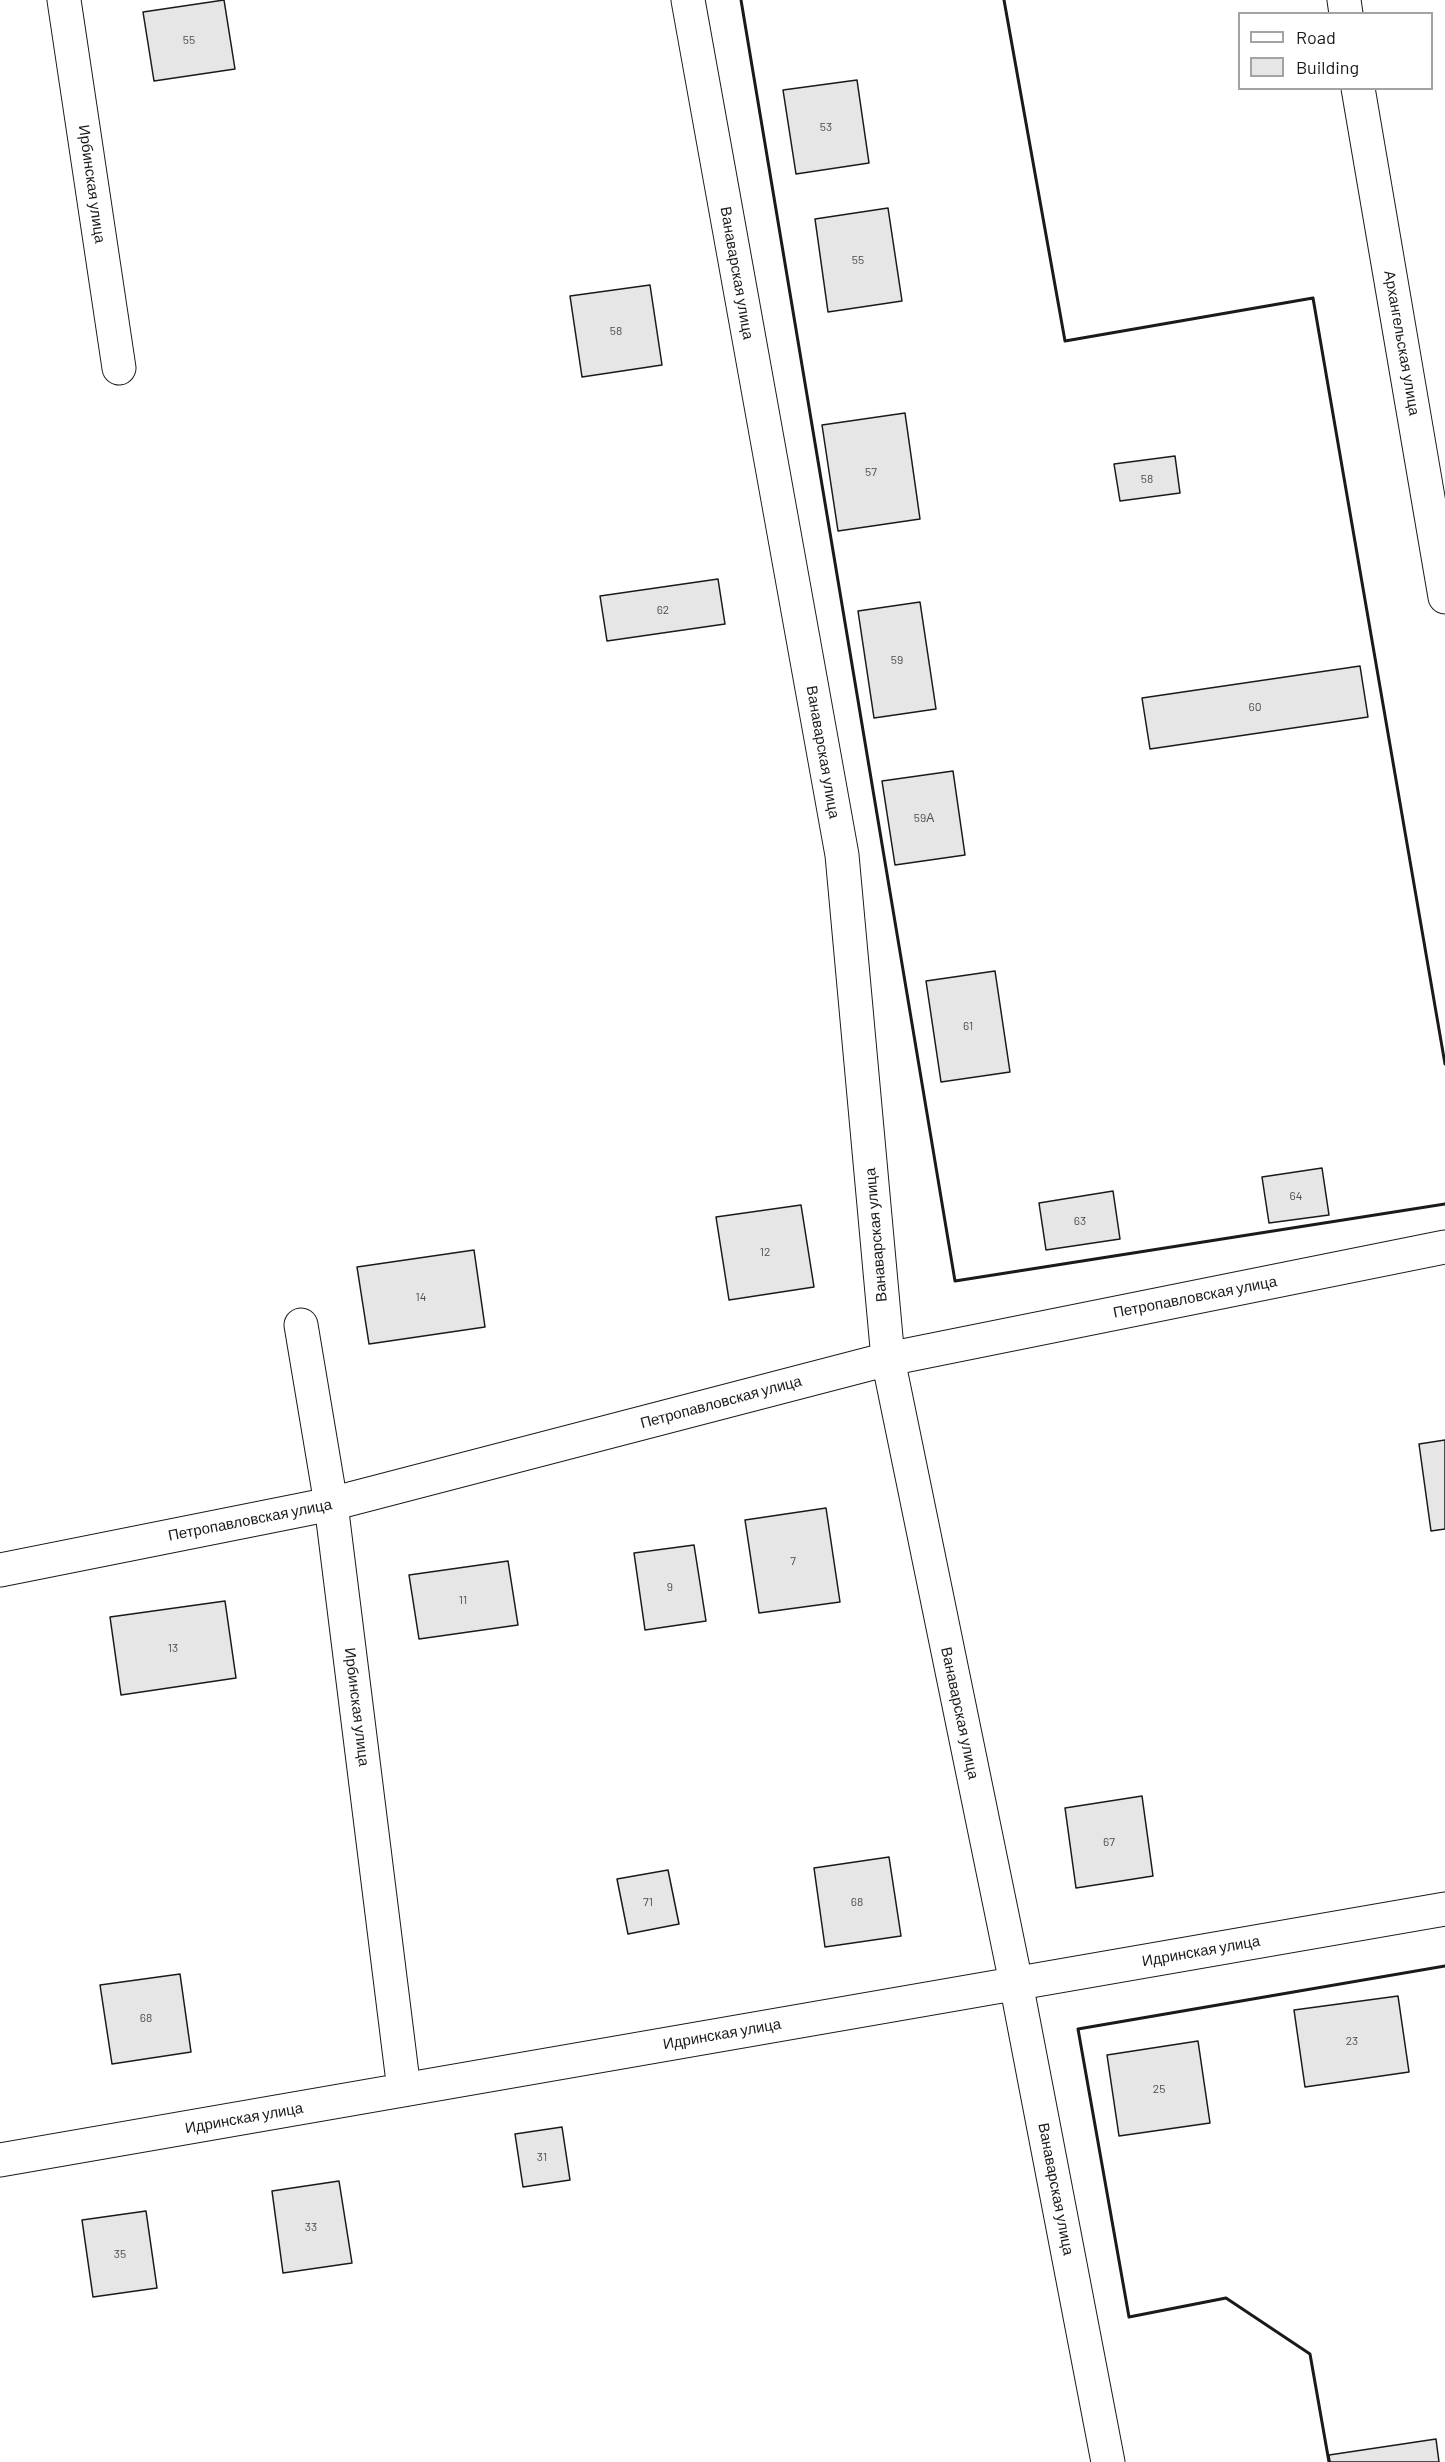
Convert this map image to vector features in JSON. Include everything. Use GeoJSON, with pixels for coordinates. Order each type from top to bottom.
{"type":"FeatureCollection","features":[{"type":"Feature","properties":{"kind":"street","name":"Ирбинская улица"},"geometry":{"type":"LineString","coordinates":[[64,0],[119,368]]}},
{"type":"Feature","properties":{"kind":"street","name":"Ванаварская улица"},"geometry":{"type":"LineString","coordinates":[[688,0],[842,855],[888,1359],[1016,1983],[1108,2462]]}},
{"type":"Feature","properties":{"kind":"street","name":"Архангельская улица"},"geometry":{"type":"LineString","coordinates":[[1358,90],[1445,597]]}},
{"type":"Feature","properties":{"kind":"street","name":"Петропавловская улица"},"geometry":{"type":"LineString","coordinates":[[0,1570],[331,1504],[888,1359],[1445,1247]]}},
{"type":"Feature","properties":{"kind":"street","name":"Ирбинская улица"},"geometry":{"type":"LineString","coordinates":[[301,1325],[331,1504],[404,2090]]}},
{"type":"Feature","properties":{"kind":"street","name":"Идринская улица"},"geometry":{"type":"LineString","coordinates":[[0,2160],[1445,1909]]}},
{"type":"Feature","properties":{"kind":"building"},"geometry":{"type":"Polygon","coordinates":[[[224,0],[235,69],[154,81],[143,12],[224,0]]]}},
{"type":"Feature","properties":{"kind":"building"},"geometry":{"type":"Polygon","coordinates":[[[857,80],[869,163],[796,174],[783,90],[857,80]]]}},
{"type":"Feature","properties":{"kind":"building"},"geometry":{"type":"Polygon","coordinates":[[[888,208],[902,301],[828,312],[815,219],[888,208]]]}},
{"type":"Feature","properties":{"kind":"building"},"geometry":{"type":"Polygon","coordinates":[[[650,285],[662,365],[582,377],[570,296],[650,285]]]}},
{"type":"Feature","properties":{"kind":"building"},"geometry":{"type":"Polygon","coordinates":[[[905,413],[920,519],[838,531],[822,425],[905,413]]]}},
{"type":"Feature","properties":{"kind":"building"},"geometry":{"type":"Polygon","coordinates":[[[1175,456],[1180,493],[1120,501],[1114,464],[1175,456]]]}},
{"type":"Feature","properties":{"kind":"building"},"geometry":{"type":"Polygon","coordinates":[[[718,579],[725,624],[607,641],[600,596],[718,579]]]}},
{"type":"Feature","properties":{"kind":"building"},"geometry":{"type":"Polygon","coordinates":[[[920,602],[936,709],[874,718],[858,611],[920,602]]]}},
{"type":"Feature","properties":{"kind":"building"},"geometry":{"type":"Polygon","coordinates":[[[1360,666],[1368,717],[1150,749],[1142,698],[1360,666]]]}},
{"type":"Feature","properties":{"kind":"building"},"geometry":{"type":"Polygon","coordinates":[[[953,771],[965,855],[895,865],[882,781],[953,771]]]}},
{"type":"Feature","properties":{"kind":"building"},"geometry":{"type":"Polygon","coordinates":[[[995,971],[1010,1072],[941,1082],[926,981],[995,971]]]}},
{"type":"Feature","properties":{"kind":"building"},"geometry":{"type":"Polygon","coordinates":[[[1322,1168],[1329,1215],[1269,1223],[1262,1177],[1322,1168]]]}},
{"type":"Feature","properties":{"kind":"building"},"geometry":{"type":"Polygon","coordinates":[[[1113,1191],[1120,1239],[1046,1250],[1039,1203],[1113,1191]]]}},
{"type":"Feature","properties":{"kind":"building"},"geometry":{"type":"Polygon","coordinates":[[[801,1205],[814,1287],[729,1300],[716,1217],[801,1205]]]}},
{"type":"Feature","properties":{"kind":"building"},"geometry":{"type":"Polygon","coordinates":[[[474,1250],[485,1327],[369,1344],[357,1267],[474,1250]]]}},
{"type":"Feature","properties":{"kind":"building"},"geometry":{"type":"Polygon","coordinates":[[[1445,1440],[1445,1529],[1431,1531],[1419,1444],[1445,1440]]]}},
{"type":"Feature","properties":{"kind":"building"},"geometry":{"type":"Polygon","coordinates":[[[826,1508],[840,1602],[759,1613],[745,1520],[826,1508]]]}},
{"type":"Feature","properties":{"kind":"building"},"geometry":{"type":"Polygon","coordinates":[[[694,1545],[706,1621],[645,1630],[634,1553],[694,1545]]]}},
{"type":"Feature","properties":{"kind":"building"},"geometry":{"type":"Polygon","coordinates":[[[508,1561],[518,1625],[419,1639],[409,1575],[508,1561]]]}},
{"type":"Feature","properties":{"kind":"building"},"geometry":{"type":"Polygon","coordinates":[[[225,1601],[236,1678],[121,1695],[110,1617],[225,1601]]]}},
{"type":"Feature","properties":{"kind":"building"},"geometry":{"type":"Polygon","coordinates":[[[1142,1796],[1153,1876],[1076,1888],[1065,1808],[1142,1796]]]}},
{"type":"Feature","properties":{"kind":"building"},"geometry":{"type":"Polygon","coordinates":[[[889,1857],[901,1936],[825,1947],[814,1868],[889,1857]]]}},
{"type":"Feature","properties":{"kind":"building"},"geometry":{"type":"Polygon","coordinates":[[[668,1870],[679,1924],[628,1934],[617,1879],[668,1870]]]}},
{"type":"Feature","properties":{"kind":"building"},"geometry":{"type":"Polygon","coordinates":[[[180,1974],[191,2052],[112,2064],[100,1985],[180,1974]]]}},
{"type":"Feature","properties":{"kind":"building"},"geometry":{"type":"Polygon","coordinates":[[[1398,1996],[1409,2072],[1305,2087],[1294,2010],[1398,1996]]]}},
{"type":"Feature","properties":{"kind":"building"},"geometry":{"type":"Polygon","coordinates":[[[1198,2041],[1210,2123],[1119,2136],[1107,2055],[1198,2041]]]}},
{"type":"Feature","properties":{"kind":"building"},"geometry":{"type":"Polygon","coordinates":[[[562,2127],[570,2180],[523,2187],[515,2134],[562,2127]]]}},
{"type":"Feature","properties":{"kind":"building"},"geometry":{"type":"Polygon","coordinates":[[[339,2181],[352,2263],[283,2273],[272,2191],[339,2181]]]}},
{"type":"Feature","properties":{"kind":"building"},"geometry":{"type":"Polygon","coordinates":[[[146,2211],[157,2288],[93,2297],[82,2220],[146,2211]]]}},
{"type":"Feature","properties":{"kind":"building"},"geometry":{"type":"Polygon","coordinates":[[[1436,2439],[1439,2462],[1330,2462],[1329,2455],[1436,2439]]]}},
{"type":"Feature","properties":{"kind":"wall"},"geometry":{"type":"LineString","coordinates":[[741,0],[955,1281],[1445,1204]]}},
{"type":"Feature","properties":{"kind":"wall"},"geometry":{"type":"LineString","coordinates":[[1004,0],[1065,341],[1313,298],[1445,1064]]}},
{"type":"Feature","properties":{"kind":"wall"},"geometry":{"type":"LineString","coordinates":[[1329,2462],[1310,2354],[1226,2298],[1129,2317],[1078,2029],[1445,1966]]}}]}
